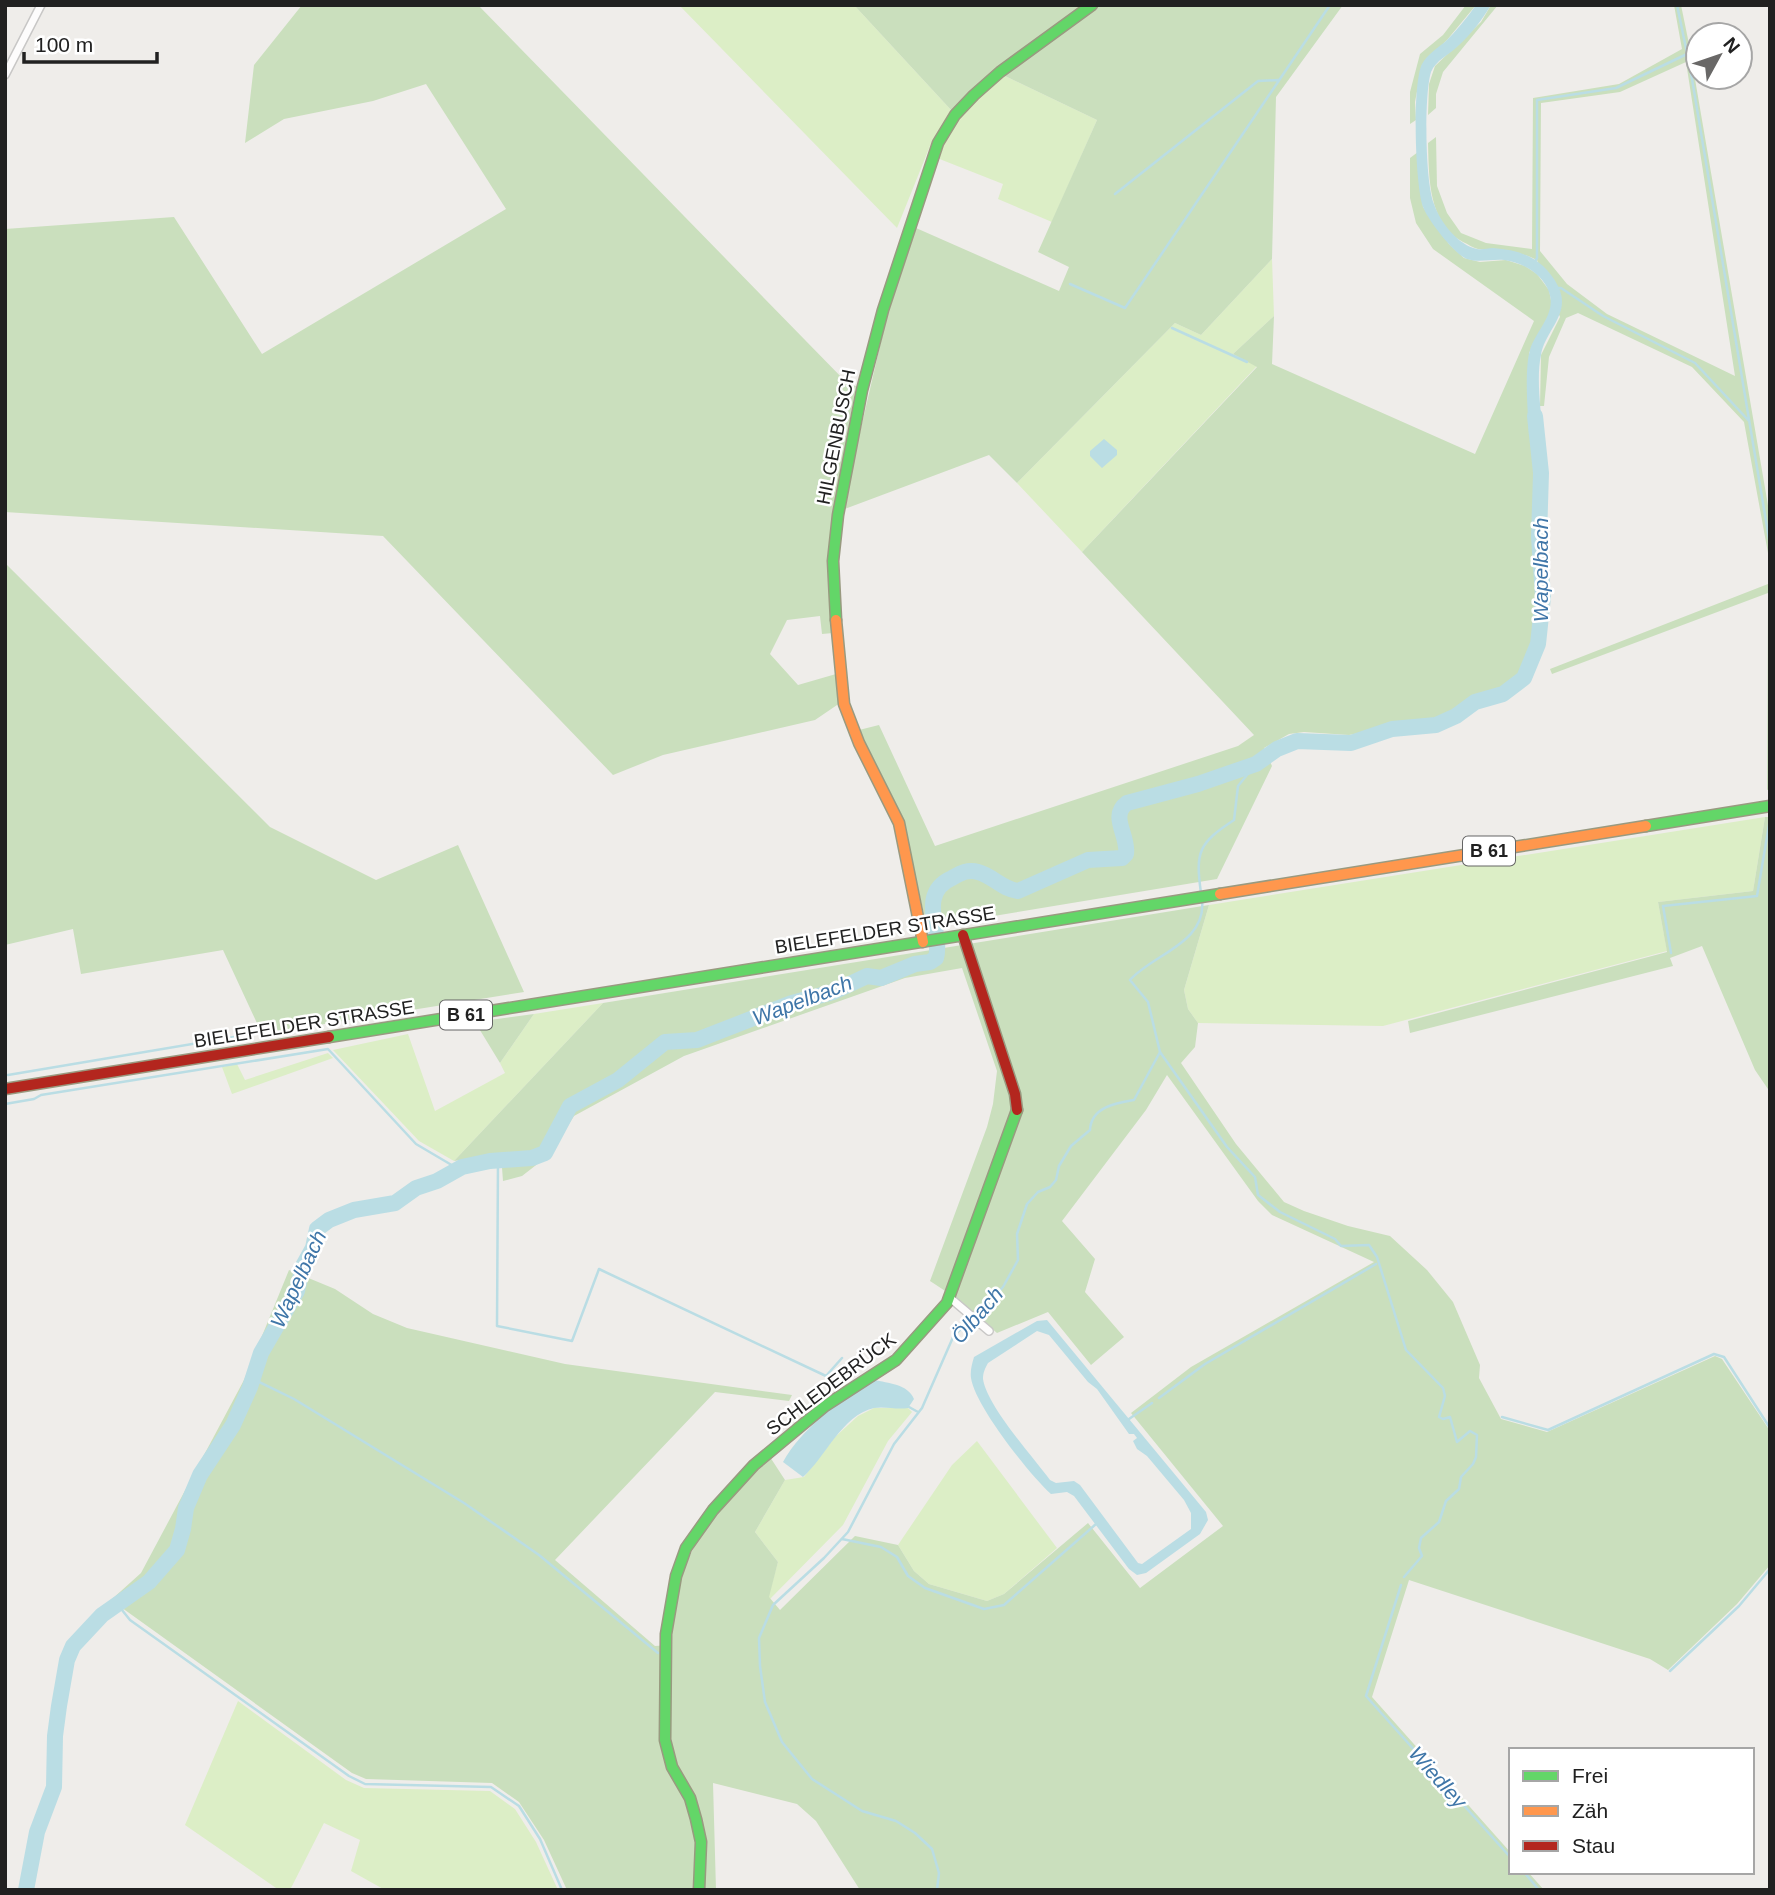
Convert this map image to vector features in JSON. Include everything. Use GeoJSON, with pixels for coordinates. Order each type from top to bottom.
{"type":"FeatureCollection","features":[{"type":"Feature","properties":{"kind":"street"},"geometry":{"type":"LineString","coordinates":[[5,75],[41,5]]}},
{"type":"Feature","properties":{"kind":"street","name":"HILGENBUSCH"},"geometry":{"type":"LineString","coordinates":[[925,942],[899,822],[859,743],[844,704],[838,659],[833,561],[838,515],[862,390],[883,310],[938,143],[955,115],[974,95],[1000,72],[1092,5]]}},
{"type":"Feature","properties":{"kind":"street","name":"BIELEFELDER STRASSE"},"geometry":{"type":"LineString","coordinates":[[5,1090],[1770,806]]}},
{"type":"Feature","properties":{"kind":"street","name":"SCHLEDEBRÜCK"},"geometry":{"type":"LineString","coordinates":[[699,1890],[701,1842],[696,1819],[690,1798],[673,1767],[665,1740],[666,1634],[676,1576],[686,1548],[713,1510],[754,1465],[825,1406],[895,1360],[912,1344],[950,1297],[1017,1111],[1015,1094],[963,935]]}},
{"type":"Feature","properties":{"kind":"street"},"geometry":{"type":"LineString","coordinates":[[950,1297],[989,1331]]}},
{"type":"Feature","properties":{"kind":"green space"},"geometry":{"type":"Polygon","coordinates":[[[302,5],[478,5],[849,385],[856,386],[833,515],[829,561],[833,633],[822,634],[820,616],[787,620],[770,654],[798,685],[836,674],[840,703],[815,720],[663,755],[613,775],[383,536],[5,512],[5,229],[174,217],[262,354],[506,209],[426,84],[373,101],[284,119],[245,143],[254,65],[302,5]]]}},
{"type":"Feature","properties":{"kind":"green space"},"geometry":{"type":"Polygon","coordinates":[[[679,5],[854,5],[952,111],[932,141],[897,228],[679,5]]]}},
{"type":"Feature","properties":{"kind":"green space"},"geometry":{"type":"Polygon","coordinates":[[[854,5],[1085,5],[952,111],[854,5]]]}},
{"type":"Feature","properties":{"kind":"green space"},"geometry":{"type":"Polygon","coordinates":[[[1100,5],[1343,5],[1276,97],[1272,259],[1201,335],[1175,323],[1017,483],[989,455],[842,510],[892,294],[916,228],[1059,291],[1069,267],[1038,252],[1097,120],[1003,75],[1100,5]]]}},
{"type":"Feature","properties":{"kind":"green space"},"geometry":{"type":"Polygon","coordinates":[[[1466,5],[1476,5],[1422,65],[1415,102],[1416,120],[1410,124],[1410,92],[1420,54],[1443,35],[1466,5]]]}},
{"type":"Feature","properties":{"kind":"green space"},"geometry":{"type":"Polygon","coordinates":[[[1491,5],[1498,5],[1443,72],[1436,94],[1436,108],[1428,115],[1429,84],[1435,66],[1481,22],[1491,5]]]}},
{"type":"Feature","properties":{"kind":"green space"},"geometry":{"type":"Polygon","coordinates":[[[1674,5],[1681,5],[1684,21],[1684,63],[1620,92],[1541,103],[1540,251],[1567,284],[1607,314],[1735,376],[1691,91],[1697,91],[1770,517],[1770,789],[1767,790],[1768,593],[1552,674],[1550,669],[1768,584],[1768,553],[1744,422],[1692,367],[1578,313],[1566,318],[1549,357],[1544,406],[1540,406],[1541,355],[1560,317],[1537,260],[1515,253],[1478,249],[1451,234],[1437,212],[1430,185],[1428,143],[1436,137],[1437,186],[1447,213],[1461,233],[1486,243],[1532,249],[1533,98],[1619,84],[1682,49],[1674,5]]]}},
{"type":"Feature","properties":{"kind":"green space"},"geometry":{"type":"Polygon","coordinates":[[[1003,75],[1097,120],[1052,222],[998,199],[1003,184],[937,158],[958,117],[1003,75]]]}},
{"type":"Feature","properties":{"kind":"green space"},"geometry":{"type":"Polygon","coordinates":[[[1418,152],[1423,207],[1449,244],[1464,258],[1480,262],[1506,260],[1525,266],[1537,274],[1549,290],[1552,305],[1529,353],[1528,407],[1534,473],[1532,538],[1536,596],[1531,642],[1520,672],[1500,690],[1474,697],[1454,712],[1434,719],[1389,722],[1375,730],[1349,735],[1304,732],[1289,734],[1264,748],[1272,766],[1217,879],[927,927],[903,822],[859,730],[879,725],[935,846],[1238,746],[1254,735],[1082,552],[1257,367],[1233,354],[1274,316],[1272,364],[1475,454],[1534,321],[1433,249],[1416,223],[1410,198],[1410,158],[1418,152]]]}},
{"type":"Feature","properties":{"kind":"green space"},"geometry":{"type":"Polygon","coordinates":[[[1272,259],[1274,316],[1233,354],[1257,366],[1082,552],[1017,483],[1175,323],[1201,335],[1272,259]]]}},
{"type":"Feature","properties":{"kind":"green space"},"geometry":{"type":"Polygon","coordinates":[[[5,563],[270,827],[376,880],[458,845],[524,992],[262,1034],[223,950],[81,974],[73,929],[5,945],[5,563]]]}},
{"type":"Feature","properties":{"kind":"green space"},"geometry":{"type":"Polygon","coordinates":[[[1765,817],[1753,891],[1658,902],[1667,951],[1383,1026],[1198,1023],[1188,1009],[1184,990],[1209,905],[1765,817]]]}},
{"type":"Feature","properties":{"kind":"green space"},"geometry":{"type":"Polygon","coordinates":[[[1765,817],[1770,817],[1770,1092],[1755,1070],[1702,946],[1670,958],[1673,966],[1410,1033],[1408,1021],[1667,952],[1658,902],[1753,891],[1765,817]]]}},
{"type":"Feature","properties":{"kind":"green space"},"geometry":{"type":"Polygon","coordinates":[[[1209,905],[1184,990],[1188,1009],[1198,1023],[1195,1047],[1181,1063],[1236,1144],[1284,1202],[1348,1226],[1390,1236],[1427,1270],[1453,1302],[1480,1365],[1479,1378],[1501,1419],[1547,1432],[1715,1356],[1722,1359],[1770,1431],[1770,1565],[1737,1604],[1668,1670],[1650,1659],[1409,1580],[1372,1697],[1509,1851],[1509,1874],[1530,1874],[1544,1890],[860,1890],[816,1821],[797,1804],[713,1783],[716,1890],[567,1890],[544,1840],[519,1802],[492,1783],[366,1779],[352,1773],[111,1600],[141,1573],[244,1380],[289,1270],[335,1289],[373,1314],[407,1328],[565,1364],[792,1395],[789,1401],[715,1392],[555,1560],[655,1646],[671,1645],[673,1615],[679,1588],[698,1540],[729,1497],[770,1457],[785,1480],[755,1532],[778,1562],[769,1597],[780,1610],[855,1536],[898,1545],[914,1571],[929,1584],[987,1601],[1004,1594],[1088,1523],[1140,1588],[1223,1526],[1131,1413],[1191,1367],[1374,1262],[1272,1215],[1258,1201],[1167,1075],[1146,1110],[1062,1221],[1095,1259],[1085,1292],[1124,1337],[1091,1365],[1048,1312],[997,1333],[959,1300],[930,1281],[987,1127],[997,1071],[962,968],[905,978],[684,1056],[574,1116],[549,1155],[522,1176],[503,1181],[501,1154],[454,1161],[603,1003],[1209,905]]]}},
{"type":"Feature","properties":{"kind":"green space"},"geometry":{"type":"Polygon","coordinates":[[[603,1003],[454,1161],[419,1141],[333,1050],[408,1034],[435,1111],[505,1073],[500,1063],[534,1014],[603,1003]]]}},
{"type":"Feature","properties":{"kind":"green space"},"geometry":{"type":"Polygon","coordinates":[[[534,1014],[500,1063],[475,1022],[534,1014]]]}},
{"type":"Feature","properties":{"kind":"green space"},"geometry":{"type":"Polygon","coordinates":[[[328,1053],[333,1058],[232,1094],[222,1067],[237,1064],[245,1080],[328,1053]]]}},
{"type":"Feature","properties":{"kind":"green space"},"geometry":{"type":"Polygon","coordinates":[[[874,1408],[908,1408],[912,1412],[888,1441],[843,1525],[770,1599],[768,1597],[778,1562],[755,1532],[785,1480],[804,1477],[835,1437],[858,1416],[874,1408]]]}},
{"type":"Feature","properties":{"kind":"green space"},"geometry":{"type":"Polygon","coordinates":[[[977,1441],[1057,1548],[1004,1594],[987,1601],[929,1584],[914,1571],[898,1545],[952,1465],[977,1441]]]}},
{"type":"Feature","properties":{"kind":"green space"},"geometry":{"type":"Polygon","coordinates":[[[238,1701],[346,1780],[364,1788],[490,1791],[515,1809],[536,1842],[558,1890],[385,1890],[351,1871],[360,1840],[324,1823],[290,1890],[279,1890],[185,1825],[238,1701]]]}},
{"type":"Feature","properties":{"kind":"water"},"geometry":{"type":"Polygon","coordinates":[[[1476,5],[1491,5],[1467,37],[1439,61],[1431,72],[1426,118],[1431,193],[1441,218],[1463,243],[1477,249],[1504,249],[1523,254],[1546,269],[1558,286],[1562,305],[1560,314],[1543,346],[1540,364],[1539,395],[1543,435],[1529,435],[1527,380],[1530,350],[1550,308],[1551,300],[1546,286],[1537,274],[1518,263],[1472,260],[1462,256],[1430,220],[1420,195],[1416,112],[1422,64],[1445,42],[1476,5]]]}},
{"type":"Feature","properties":{"kind":"water"},"geometry":{"type":"Polygon","coordinates":[[[1104,439],[1117,450],[1117,455],[1102,468],[1090,456],[1090,451],[1104,439]]]}},
{"type":"Feature","properties":{"kind":"water"},"geometry":{"type":"Polygon","coordinates":[[[1047,1320],[1206,1512],[1208,1520],[1200,1534],[1146,1573],[1137,1575],[1129,1569],[1074,1496],[1067,1492],[1051,1494],[1042,1485],[993,1422],[975,1390],[971,1375],[974,1357],[1037,1321],[1047,1320]],[[1037,1331],[988,1363],[983,1377],[986,1390],[1001,1417],[1050,1480],[1056,1483],[1074,1481],[1080,1485],[1138,1563],[1142,1564],[1191,1529],[1191,1513],[1184,1500],[1147,1456],[1137,1449],[1133,1441],[1137,1438],[1134,1434],[1129,1434],[1097,1389],[1049,1335],[1037,1331]]]}},
{"type":"Feature","properties":{"kind":"water"},"geometry":{"type":"Polygon","coordinates":[[[874,1380],[902,1387],[914,1399],[908,1408],[874,1408],[852,1419],[803,1477],[783,1462],[811,1426],[848,1396],[874,1380]]]}},
{"type":"Feature","properties":{"kind":"waterway"},"geometry":{"type":"LineString","coordinates":[[1070,284],[1125,308],[1330,5]]}},
{"type":"Feature","properties":{"kind":"waterway"},"geometry":{"type":"LineString","coordinates":[[1677,5],[1684,39]]}},
{"type":"Feature","properties":{"kind":"waterway"},"geometry":{"type":"LineString","coordinates":[[1534,263],[1537,258],[1537,100],[1616,88],[1684,55]]}},
{"type":"Feature","properties":{"kind":"waterway"},"geometry":{"type":"LineString","coordinates":[[1115,194],[1258,81],[1278,80]]}},
{"type":"Feature","properties":{"kind":"waterway"},"geometry":{"type":"LineString","coordinates":[[1694,91],[1770,545]]}},
{"type":"Feature","properties":{"kind":"waterway"},"geometry":{"type":"LineString","coordinates":[[1556,288],[1561,288],[1603,316],[1695,363],[1749,421]]}},
{"type":"Feature","properties":{"kind":"waterway"},"geometry":{"type":"LineString","coordinates":[[1172,328],[1247,362]]}},
{"type":"Feature","properties":{"kind":"waterway","name":"Wapelbach"},"geometry":{"type":"LineString","coordinates":[[26,1890],[37,1832],[54,1787],[55,1736],[59,1706],[67,1660],[73,1646],[102,1615],[149,1582],[177,1550],[186,1508],[200,1475],[233,1425],[261,1353],[297,1291],[317,1229],[329,1220],[354,1210],[395,1203],[416,1188],[437,1181],[462,1167],[490,1161],[532,1158],[545,1153],[570,1106],[618,1080],[665,1042],[697,1040],[792,1003],[833,992],[867,976],[881,978],[915,964],[930,962],[936,958],[937,948],[933,915],[935,894],[941,885],[962,873],[978,872],[1018,891],[1088,860],[1122,858],[1126,854],[1126,847],[1120,814],[1127,803],[1198,784],[1256,764],[1277,749],[1297,741],[1351,743],[1392,729],[1436,725],[1456,716],[1475,702],[1503,694],[1524,678],[1538,644],[1543,597],[1539,537],[1541,473],[1535,416]]}},
{"type":"Feature","properties":{"kind":"waterway","name":"Ölbach"},"geometry":{"type":"LineString","coordinates":[[1201,893],[1199,867],[1202,849],[1213,835],[1234,820],[1238,786],[1256,764]]}},
{"type":"Feature","properties":{"kind":"waterway"},"geometry":{"type":"LineString","coordinates":[[1671,953],[1663,906],[1757,896],[1770,819]]}},
{"type":"Feature","properties":{"kind":"waterway","name":"Ölbach"},"geometry":{"type":"LineString","coordinates":[[937,1890],[939,1873],[932,1849],[915,1833],[896,1821],[862,1811],[812,1779],[782,1742],[765,1702],[759,1638],[773,1605],[848,1532],[894,1444],[922,1408],[954,1335],[980,1313],[1003,1287],[1018,1260],[1017,1234],[1027,1204],[1038,1192],[1050,1187],[1056,1180],[1059,1166],[1071,1146],[1090,1130],[1091,1122],[1100,1111],[1134,1100],[1160,1052],[1148,1002],[1130,980],[1187,937],[1196,927],[1201,915],[1202,900]]}},
{"type":"Feature","properties":{"kind":"waterway"},"geometry":{"type":"LineString","coordinates":[[8,1075],[258,1033]]}},
{"type":"Feature","properties":{"kind":"waterway"},"geometry":{"type":"LineString","coordinates":[[5,1104],[34,1099],[41,1095],[328,1049],[416,1144],[455,1167],[462,1167]]}},
{"type":"Feature","properties":{"kind":"waterway"},"geometry":{"type":"LineString","coordinates":[[1160,1052],[1227,1147],[1255,1177],[1258,1195],[1280,1212],[1335,1239],[1341,1246],[1369,1245],[1377,1257],[1406,1350],[1443,1388],[1445,1396],[1439,1417],[1450,1417],[1457,1442],[1470,1431],[1477,1435],[1473,1464],[1461,1477],[1459,1489],[1446,1501],[1439,1522],[1421,1538],[1419,1548],[1422,1556],[1404,1577]]}},
{"type":"Feature","properties":{"kind":"waterway"},"geometry":{"type":"LineString","coordinates":[[498,1160],[497,1326],[572,1341],[599,1269],[826,1376],[842,1358]]}},
{"type":"Feature","properties":{"kind":"waterway"},"geometry":{"type":"LineString","coordinates":[[1159,1398],[1205,1364],[1376,1264]]}},
{"type":"Feature","properties":{"kind":"waterway"},"geometry":{"type":"LineString","coordinates":[[1502,1417],[1548,1430],[1714,1354],[1724,1357],[1770,1428]]}},
{"type":"Feature","properties":{"kind":"waterway"},"geometry":{"type":"LineString","coordinates":[[253,1379],[294,1399],[464,1503],[539,1555],[658,1653]]}},
{"type":"Feature","properties":{"kind":"waterway"},"geometry":{"type":"LineString","coordinates":[[1129,1419],[1152,1403]]}},
{"type":"Feature","properties":{"kind":"waterway"},"geometry":{"type":"LineString","coordinates":[[909,1407],[918,1412]]}},
{"type":"Feature","properties":{"kind":"waterway"},"geometry":{"type":"LineString","coordinates":[[842,1539],[881,1547],[897,1557],[908,1576],[925,1588],[984,1609],[1004,1605],[1096,1524]]}},
{"type":"Feature","properties":{"kind":"waterway"},"geometry":{"type":"LineString","coordinates":[[1670,1671],[1739,1606],[1770,1569]]}},
{"type":"Feature","properties":{"kind":"waterway","name":"Wiedley"},"geometry":{"type":"LineString","coordinates":[[1401,1585],[1366,1696],[1509,1856]]}},
{"type":"Feature","properties":{"kind":"waterway"},"geometry":{"type":"LineString","coordinates":[[118,1605],[130,1620],[349,1776],[365,1784],[491,1787],[519,1806],[540,1839],[562,1890]]}},
{"type":"Feature","properties":{"kind":"waterway","name":"Wiedley"},"geometry":{"type":"LineString","coordinates":[[1526,1874],[1539,1890]]}},
{"type":"Feature","properties":{"kind":"traffic: fast"},"geometry":{"type":"LineString","coordinates":[[836,620],[833,561],[838,515],[862,390],[883,310],[938,143],[955,115],[974,95],[1000,72],[1092,5]]}},
{"type":"Feature","properties":{"kind":"traffic: fast"},"geometry":{"type":"LineString","coordinates":[[1646,826],[1770,806]]}},
{"type":"Feature","properties":{"kind":"traffic: fast"},"geometry":{"type":"LineString","coordinates":[[329,1037],[1220,894]]}},
{"type":"Feature","properties":{"kind":"traffic: fast"},"geometry":{"type":"LineString","coordinates":[[699,1890],[701,1842],[696,1819],[690,1798],[672,1767],[665,1740],[666,1634],[676,1576],[686,1548],[713,1510],[754,1465],[825,1406],[896,1360],[947,1303],[1017,1110]]}},
{"type":"Feature","properties":{"kind":"traffic: slow"},"geometry":{"type":"LineString","coordinates":[[836,620],[844,704],[859,743],[899,823],[923,942]]}},
{"type":"Feature","properties":{"kind":"traffic: slow"},"geometry":{"type":"LineString","coordinates":[[1220,894],[1646,826]]}},
{"type":"Feature","properties":{"kind":"traffic: jam"},"geometry":{"type":"LineString","coordinates":[[963,935],[1015,1094],[1017,1110]]}},
{"type":"Feature","properties":{"kind":"traffic: jam"},"geometry":{"type":"LineString","coordinates":[[5,1089],[329,1037]]}}]}
